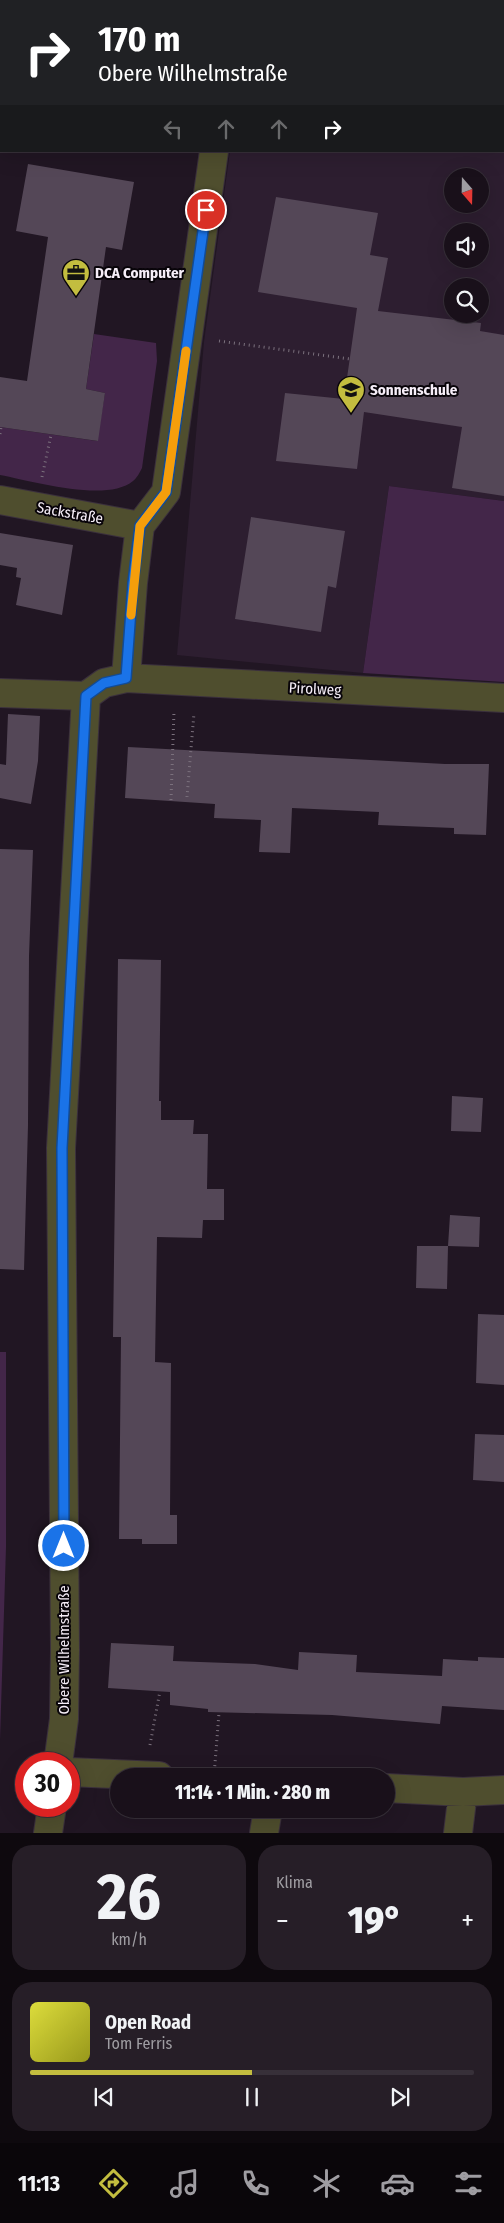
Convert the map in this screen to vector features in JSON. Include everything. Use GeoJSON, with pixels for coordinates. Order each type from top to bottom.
{"type":"FeatureCollection","features":[{"type":"Feature","properties":{"kind":"street"},"geometry":{"type":"LineString","coordinates":[[0,693],[86,696],[104,683],[126,678],[133,583],[140,526],[166,492],[214,152]]}},
{"type":"Feature","properties":{"kind":"street","name":"Sackstraße"},"geometry":{"type":"LineString","coordinates":[[0,500],[140,526]]}},
{"type":"Feature","properties":{"kind":"street","name":"Pirolweg"},"geometry":{"type":"LineString","coordinates":[[126,678],[504,698]]}},
{"type":"Feature","properties":{"kind":"street","name":"Obere Wilhelmstraße"},"geometry":{"type":"LineString","coordinates":[[60,1752],[64,1719],[65,1650],[62,1148],[86,696]]}},
{"type":"Feature","properties":{"kind":"street"},"geometry":{"type":"LineString","coordinates":[[80,1773],[110,1774]]}},
{"type":"Feature","properties":{"kind":"street"},"geometry":{"type":"LineString","coordinates":[[395,1788],[463,1792],[504,1790]]}},
{"type":"Feature","properties":{"kind":"street"},"geometry":{"type":"LineString","coordinates":[[458,1833],[463,1792]]}},
{"type":"Feature","properties":{"kind":"street"},"geometry":{"type":"LineString","coordinates":[[48,1833],[50,1817]]}},
{"type":"Feature","properties":{"kind":"street"},"geometry":{"type":"LineString","coordinates":[[264,1833],[266,1818]]}},
{"type":"Feature","properties":{"kind":"path"},"geometry":{"type":"LineString","coordinates":[[188,337],[350,359]]}},
{"type":"Feature","properties":{"kind":"path"},"geometry":{"type":"LineString","coordinates":[[0,434],[1,427]]}},
{"type":"Feature","properties":{"kind":"path"},"geometry":{"type":"LineString","coordinates":[[37,507],[51,435]]}},
{"type":"Feature","properties":{"kind":"path"},"geometry":{"type":"LineString","coordinates":[[186,682],[188,797]]}},
{"type":"Feature","properties":{"kind":"path"},"geometry":{"type":"LineString","coordinates":[[171,800],[186,682]]}},
{"type":"Feature","properties":{"kind":"path"},"geometry":{"type":"LineString","coordinates":[[153,1768],[160,1691]]}},
{"type":"Feature","properties":{"kind":"path"},"geometry":{"type":"LineString","coordinates":[[215,1768],[218,1713]]}},
{"type":"Feature","properties":{"kind":"shaded area","name":"Sonnenschule"},"geometry":{"type":"Polygon","coordinates":[[[230,152],[504,152],[504,501],[389,486],[363,673],[177,655],[204,342],[230,152]]]}},
{"type":"Feature","properties":{"kind":"shaded area"},"geometry":{"type":"Polygon","coordinates":[[[94,334],[156,343],[157,361],[142,468],[138,475],[133,481],[121,487],[106,490],[88,490],[49,485],[0,475],[0,427],[97,441],[105,393],[86,389],[94,334]]]}},
{"type":"Feature","properties":{"kind":"shaded area"},"geometry":{"type":"Polygon","coordinates":[[[389,486],[504,501],[504,682],[363,673],[389,486]]]}},
{"type":"Feature","properties":{"kind":"shaded area"},"geometry":{"type":"Polygon","coordinates":[[[0,1352],[6,1352],[6,1547],[0,1740],[0,1352]]]}},
{"type":"Feature","properties":{"kind":"building"},"geometry":{"type":"Polygon","coordinates":[[[28,164],[134,182],[122,250],[106,247],[86,389],[105,393],[98,441],[0,427],[0,377],[27,381],[48,237],[16,231],[28,164]]]}},
{"type":"Feature","properties":{"kind":"building"},"geometry":{"type":"Polygon","coordinates":[[[276,197],[378,213],[370,255],[388,258],[378,311],[444,319],[444,323],[481,323],[480,331],[504,335],[504,496],[452,488],[462,427],[364,412],[357,469],[276,461],[285,393],[344,399],[357,308],[258,292],[276,197]]]}},
{"type":"Feature","properties":{"kind":"building"},"geometry":{"type":"Polygon","coordinates":[[[251,517],[345,531],[336,588],[328,586],[321,632],[235,619],[251,517]]]}},
{"type":"Feature","properties":{"kind":"building"},"geometry":{"type":"Polygon","coordinates":[[[0,533],[73,545],[62,615],[16,605],[21,578],[16,577],[17,568],[0,565],[0,533]]]}},
{"type":"Feature","properties":{"kind":"building"},"geometry":{"type":"Polygon","coordinates":[[[8,714],[40,716],[38,761],[31,804],[0,798],[0,764],[6,765],[8,714]]]}},
{"type":"Feature","properties":{"kind":"building"},"geometry":{"type":"Polygon","coordinates":[[[128,747],[445,764],[489,764],[486,835],[454,834],[454,828],[378,825],[379,812],[292,808],[290,853],[259,852],[261,820],[214,818],[215,804],[125,798],[128,747]]]}},
{"type":"Feature","properties":{"kind":"building"},"geometry":{"type":"Polygon","coordinates":[[[0,849],[33,850],[29,956],[28,1125],[24,1270],[0,1269],[0,849]]]}},
{"type":"Feature","properties":{"kind":"building"},"geometry":{"type":"Polygon","coordinates":[[[118,959],[161,960],[159,1101],[161,1101],[161,1120],[194,1120],[193,1134],[208,1134],[207,1189],[224,1189],[224,1220],[203,1220],[202,1238],[157,1237],[155,1362],[171,1363],[170,1515],[177,1515],[177,1544],[142,1544],[142,1539],[119,1539],[121,1337],[113,1337],[118,959]]]}},
{"type":"Feature","properties":{"kind":"building"},"geometry":{"type":"Polygon","coordinates":[[[452,1096],[483,1098],[481,1132],[451,1131],[452,1096]]]}},
{"type":"Feature","properties":{"kind":"building"},"geometry":{"type":"Polygon","coordinates":[[[450,1215],[480,1217],[479,1247],[448,1246],[450,1215]]]}},
{"type":"Feature","properties":{"kind":"building"},"geometry":{"type":"Polygon","coordinates":[[[417,1246],[448,1246],[447,1289],[416,1288],[417,1246]]]}},
{"type":"Feature","properties":{"kind":"building"},"geometry":{"type":"Polygon","coordinates":[[[478,1314],[504,1315],[504,1385],[476,1383],[478,1314]]]}},
{"type":"Feature","properties":{"kind":"building"},"geometry":{"type":"Polygon","coordinates":[[[475,1434],[504,1435],[504,1482],[473,1480],[475,1434]]]}},
{"type":"Feature","properties":{"kind":"building"},"geometry":{"type":"Polygon","coordinates":[[[111,1643],[174,1646],[173,1661],[255,1664],[298,1670],[299,1652],[357,1655],[356,1672],[442,1676],[443,1659],[478,1661],[478,1657],[504,1658],[504,1710],[442,1706],[440,1724],[332,1715],[208,1712],[208,1709],[170,1705],[170,1692],[108,1688],[111,1643]]]}},
{"type":"Feature","properties":{"kind":"slow traffic"},"geometry":{"type":"LineString","coordinates":[[131,615],[140,526],[166,492],[186,351]]}},
{"type":"Feature","properties":{"kind":"place","name":"DCA Computer"},"geometry":{"type":"Point","coordinates":[76,297]}},
{"type":"Feature","properties":{"kind":"place","name":"Sonnenschule"},"geometry":{"type":"Point","coordinates":[351,414]}},
{"type":"Feature","properties":{"kind":"route"},"geometry":{"type":"LineString","coordinates":[[64,1546],[62,1148],[86,696],[104,683],[126,678],[133,583],[140,526],[166,492],[206,210]]}}]}
